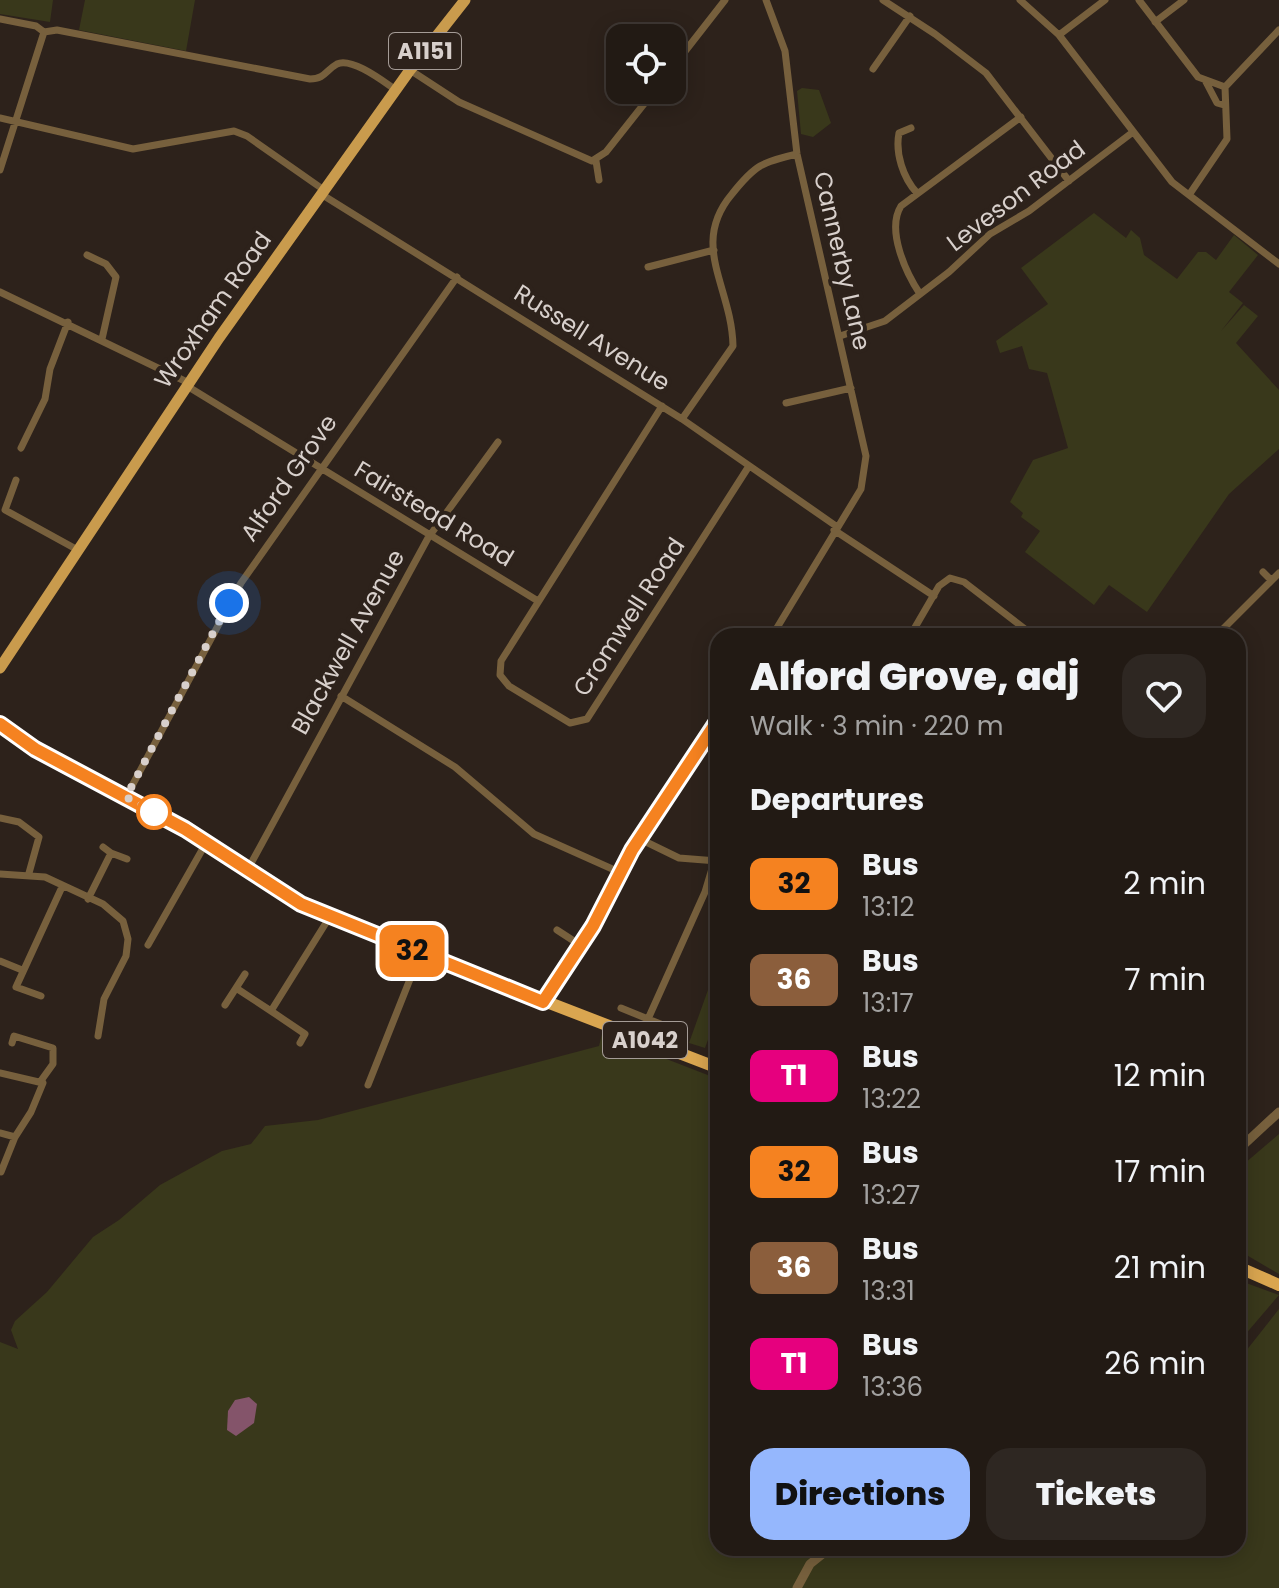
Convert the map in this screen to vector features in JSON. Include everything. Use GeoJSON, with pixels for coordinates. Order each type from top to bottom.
{"type":"FeatureCollection","features":[{"type":"Feature","properties":{"kind":"highway","name":"A1042"},"geometry":{"type":"LineString","coordinates":[[0,724],[23,742]]}},
{"type":"Feature","properties":{"kind":"highway","name":"A1042"},"geometry":{"type":"LineString","coordinates":[[0,733],[126,797],[329,918],[710,1065]]}},
{"type":"Feature","properties":{"kind":"highway"},"geometry":{"type":"LineString","coordinates":[[1246,1271],[1279,1285]]}},
{"type":"Feature","properties":{"kind":"main road","name":"Wroxham Road"},"geometry":{"type":"LineString","coordinates":[[0,670],[76,549],[188,384],[410,70],[465,0]]}},
{"type":"Feature","properties":{"kind":"street"},"geometry":{"type":"LineString","coordinates":[[686,50],[725,0]]}},
{"type":"Feature","properties":{"kind":"street","name":"Cannerby Lane"},"geometry":{"type":"LineString","coordinates":[[766,0],[785,51],[797,154],[863,433],[865,470],[861,489],[777,628]]}},
{"type":"Feature","properties":{"kind":"street"},"geometry":{"type":"LineString","coordinates":[[883,0],[910,16],[986,73],[1069,181]]}},
{"type":"Feature","properties":{"kind":"street"},"geometry":{"type":"LineString","coordinates":[[1020,0],[1059,35],[1172,182],[1279,264]]}},
{"type":"Feature","properties":{"kind":"street"},"geometry":{"type":"LineString","coordinates":[[1059,35],[1105,0]]}},
{"type":"Feature","properties":{"kind":"street"},"geometry":{"type":"LineString","coordinates":[[1139,0],[1191,69],[1206,82],[1217,103],[1224,105]]}},
{"type":"Feature","properties":{"kind":"street"},"geometry":{"type":"LineString","coordinates":[[1155,22],[1184,0]]}},
{"type":"Feature","properties":{"kind":"street"},"geometry":{"type":"LineString","coordinates":[[873,69],[910,16]]}},
{"type":"Feature","properties":{"kind":"street"},"geometry":{"type":"LineString","coordinates":[[0,19],[36,26],[44,32],[57,30],[310,79],[326,76],[336,65],[348,63],[396,90]]}},
{"type":"Feature","properties":{"kind":"street"},"geometry":{"type":"LineString","coordinates":[[1189,195],[1225,144],[1228,132],[1225,87],[1279,30]]}},
{"type":"Feature","properties":{"kind":"street"},"geometry":{"type":"LineString","coordinates":[[0,170],[44,32]]}},
{"type":"Feature","properties":{"kind":"street"},"geometry":{"type":"LineString","coordinates":[[410,70],[459,102],[596,161]]}},
{"type":"Feature","properties":{"kind":"street"},"geometry":{"type":"LineString","coordinates":[[1206,82],[1225,87]]}},
{"type":"Feature","properties":{"kind":"street"},"geometry":{"type":"LineString","coordinates":[[599,180],[596,161],[643,104]]}},
{"type":"Feature","properties":{"kind":"street"},"geometry":{"type":"LineString","coordinates":[[920,294],[910,276],[894,224],[901,206],[1021,117]]}},
{"type":"Feature","properties":{"kind":"street","name":"Russell Avenue"},"geometry":{"type":"LineString","coordinates":[[0,118],[133,149],[234,131],[247,136],[322,192],[682,419],[934,596]]}},
{"type":"Feature","properties":{"kind":"street"},"geometry":{"type":"LineString","coordinates":[[911,128],[898,131],[905,178],[917,193]]}},
{"type":"Feature","properties":{"kind":"street","name":"Leveson Road"},"geometry":{"type":"LineString","coordinates":[[840,336],[879,325],[990,234],[1069,181],[1133,132]]}},
{"type":"Feature","properties":{"kind":"street"},"geometry":{"type":"LineString","coordinates":[[682,419],[733,346],[711,238],[715,217],[752,169],[766,161],[797,154]]}},
{"type":"Feature","properties":{"kind":"street"},"geometry":{"type":"LineString","coordinates":[[648,267],[714,250]]}},
{"type":"Feature","properties":{"kind":"street"},"geometry":{"type":"LineString","coordinates":[[87,255],[106,264],[116,277],[102,339]]}},
{"type":"Feature","properties":{"kind":"street","name":"Alford Grove"},"geometry":{"type":"LineString","coordinates":[[126,797],[241,583],[319,468],[457,277]]}},
{"type":"Feature","properties":{"kind":"street","name":"Fairstead Road"},"geometry":{"type":"LineString","coordinates":[[0,292],[68,322],[188,384],[538,601]]}},
{"type":"Feature","properties":{"kind":"street"},"geometry":{"type":"LineString","coordinates":[[21,448],[21,438],[44,402],[50,369],[68,322]]}},
{"type":"Feature","properties":{"kind":"street"},"geometry":{"type":"LineString","coordinates":[[786,403],[851,388]]}},
{"type":"Feature","properties":{"kind":"street","name":"Cromwell Road"},"geometry":{"type":"LineString","coordinates":[[662,406],[501,661],[500,675],[509,686],[570,723],[582,722],[749,466]]}},
{"type":"Feature","properties":{"kind":"street","name":"Blackwell Avenue"},"geometry":{"type":"LineString","coordinates":[[248,869],[430,535],[498,442]]}},
{"type":"Feature","properties":{"kind":"street"},"geometry":{"type":"LineString","coordinates":[[0,518],[16,480]]}},
{"type":"Feature","properties":{"kind":"street"},"geometry":{"type":"LineString","coordinates":[[5,510],[76,549]]}},
{"type":"Feature","properties":{"kind":"street"},"geometry":{"type":"LineString","coordinates":[[1263,572],[1271,580]]}},
{"type":"Feature","properties":{"kind":"street"},"geometry":{"type":"LineString","coordinates":[[1224,628],[1279,573]]}},
{"type":"Feature","properties":{"kind":"street"},"geometry":{"type":"LineString","coordinates":[[915,628],[949,575],[964,582],[1024,628]]}},
{"type":"Feature","properties":{"kind":"street"},"geometry":{"type":"LineString","coordinates":[[341,696],[455,767],[534,834],[619,872]]}},
{"type":"Feature","properties":{"kind":"street"},"geometry":{"type":"LineString","coordinates":[[543,1002],[580,945],[619,872],[710,732]]}},
{"type":"Feature","properties":{"kind":"street"},"geometry":{"type":"LineString","coordinates":[[0,818],[19,822],[39,837],[29,873]]}},
{"type":"Feature","properties":{"kind":"street"},"geometry":{"type":"LineString","coordinates":[[640,839],[679,858],[710,861]]}},
{"type":"Feature","properties":{"kind":"street"},"geometry":{"type":"LineString","coordinates":[[148,945],[206,843]]}},
{"type":"Feature","properties":{"kind":"street"},"geometry":{"type":"LineString","coordinates":[[103,847],[127,859]]}},
{"type":"Feature","properties":{"kind":"street"},"geometry":{"type":"LineString","coordinates":[[88,899],[111,853]]}},
{"type":"Feature","properties":{"kind":"street"},"geometry":{"type":"LineString","coordinates":[[0,874],[29,873],[45,877],[115,913],[123,921],[128,939],[126,956],[104,999],[98,1036]]}},
{"type":"Feature","properties":{"kind":"street"},"geometry":{"type":"LineString","coordinates":[[648,1019],[710,878]]}},
{"type":"Feature","properties":{"kind":"street"},"geometry":{"type":"LineString","coordinates":[[41,996],[16,987],[62,887]]}},
{"type":"Feature","properties":{"kind":"street"},"geometry":{"type":"LineString","coordinates":[[271,1011],[329,918]]}},
{"type":"Feature","properties":{"kind":"street"},"geometry":{"type":"LineString","coordinates":[[557,930],[580,945]]}},
{"type":"Feature","properties":{"kind":"street"},"geometry":{"type":"LineString","coordinates":[[368,1085],[420,954]]}},
{"type":"Feature","properties":{"kind":"street"},"geometry":{"type":"LineString","coordinates":[[0,961],[22,970]]}},
{"type":"Feature","properties":{"kind":"street"},"geometry":{"type":"LineString","coordinates":[[225,1005],[245,974]]}},
{"type":"Feature","properties":{"kind":"street"},"geometry":{"type":"LineString","coordinates":[[236,988],[305,1034]]}},
{"type":"Feature","properties":{"kind":"street"},"geometry":{"type":"LineString","coordinates":[[621,1008],[678,1031]]}},
{"type":"Feature","properties":{"kind":"street"},"geometry":{"type":"LineString","coordinates":[[300,1043],[310,1025]]}},
{"type":"Feature","properties":{"kind":"street"},"geometry":{"type":"LineString","coordinates":[[11,1038],[50,1046],[56,1051],[53,1064],[40,1082]]}},
{"type":"Feature","properties":{"kind":"street"},"geometry":{"type":"LineString","coordinates":[[0,1073],[43,1083],[1,1172]]}},
{"type":"Feature","properties":{"kind":"street"},"geometry":{"type":"LineString","coordinates":[[1246,1143],[1279,1112]]}},
{"type":"Feature","properties":{"kind":"street"},"geometry":{"type":"LineString","coordinates":[[0,1133],[15,1137]]}},
{"type":"Feature","properties":{"kind":"street"},"geometry":{"type":"LineString","coordinates":[[797,1588],[810,1564],[820,1556]]}},
{"type":"Feature","properties":{"kind":"shaded area"},"geometry":{"type":"Polygon","coordinates":[[[0,0],[53,0],[50,22],[0,14],[0,0]]]}},
{"type":"Feature","properties":{"kind":"shaded area"},"geometry":{"type":"Polygon","coordinates":[[[85,0],[195,0],[186,51],[79,30],[85,0]]]}},
{"type":"Feature","properties":{"kind":"shaded area"},"geometry":{"type":"Polygon","coordinates":[[[802,88],[819,90],[831,123],[813,137],[801,134],[797,91],[802,88]]]}},
{"type":"Feature","properties":{"kind":"shaded area"},"geometry":{"type":"Polygon","coordinates":[[[1094,213],[1126,238],[1131,230],[1140,238],[1144,255],[1177,279],[1198,252],[1206,252],[1216,260],[1234,235],[1258,255],[1229,292],[1243,303],[1221,331],[1244,305],[1258,316],[1236,343],[1279,390],[1279,449],[1229,494],[1147,612],[1109,585],[1094,605],[1025,552],[1040,531],[1021,517],[1023,513],[1010,502],[1033,460],[1068,448],[1047,373],[1029,369],[1022,346],[1000,353],[996,341],[1048,304],[1021,268],[1094,213]]]}},
{"type":"Feature","properties":{"kind":"shaded area"},"geometry":{"type":"Polygon","coordinates":[[[710,984],[710,1034],[705,1048],[689,1043],[710,984]]]}},
{"type":"Feature","properties":{"kind":"shaded area"},"geometry":{"type":"Polygon","coordinates":[[[602,1034],[710,1076],[710,1556],[1246,1556],[1246,1351],[1279,1309],[1279,1588],[0,1588],[0,1342],[18,1349],[11,1330],[15,1321],[47,1292],[93,1237],[119,1220],[160,1185],[222,1151],[251,1144],[265,1126],[318,1120],[599,1046],[602,1034]]]}},
{"type":"Feature","properties":{"kind":"shaded area"},"geometry":{"type":"Polygon","coordinates":[[[1279,1134],[1279,1274],[1246,1255],[1246,1162],[1279,1134]]]}},
{"type":"Feature","properties":{"kind":"shaded area"},"geometry":{"type":"Polygon","coordinates":[[[1246,1283],[1279,1295],[1246,1334],[1246,1283]]]}},
{"type":"Feature","properties":{"kind":"shaded area"},"geometry":{"type":"Polygon","coordinates":[[[249,1397],[257,1404],[254,1423],[236,1436],[227,1430],[228,1411],[235,1400],[249,1397]]]}},
{"type":"Feature","properties":{"kind":"bus line","name":"32"},"geometry":{"type":"LineString","coordinates":[[0,724],[35,749],[185,829],[301,904],[329,918],[543,1002],[593,926],[632,850],[710,732]]}},
{"type":"Feature","properties":{"kind":"route"},"geometry":{"type":"LineString","coordinates":[[154,812],[126,797],[229,603]]}}]}
